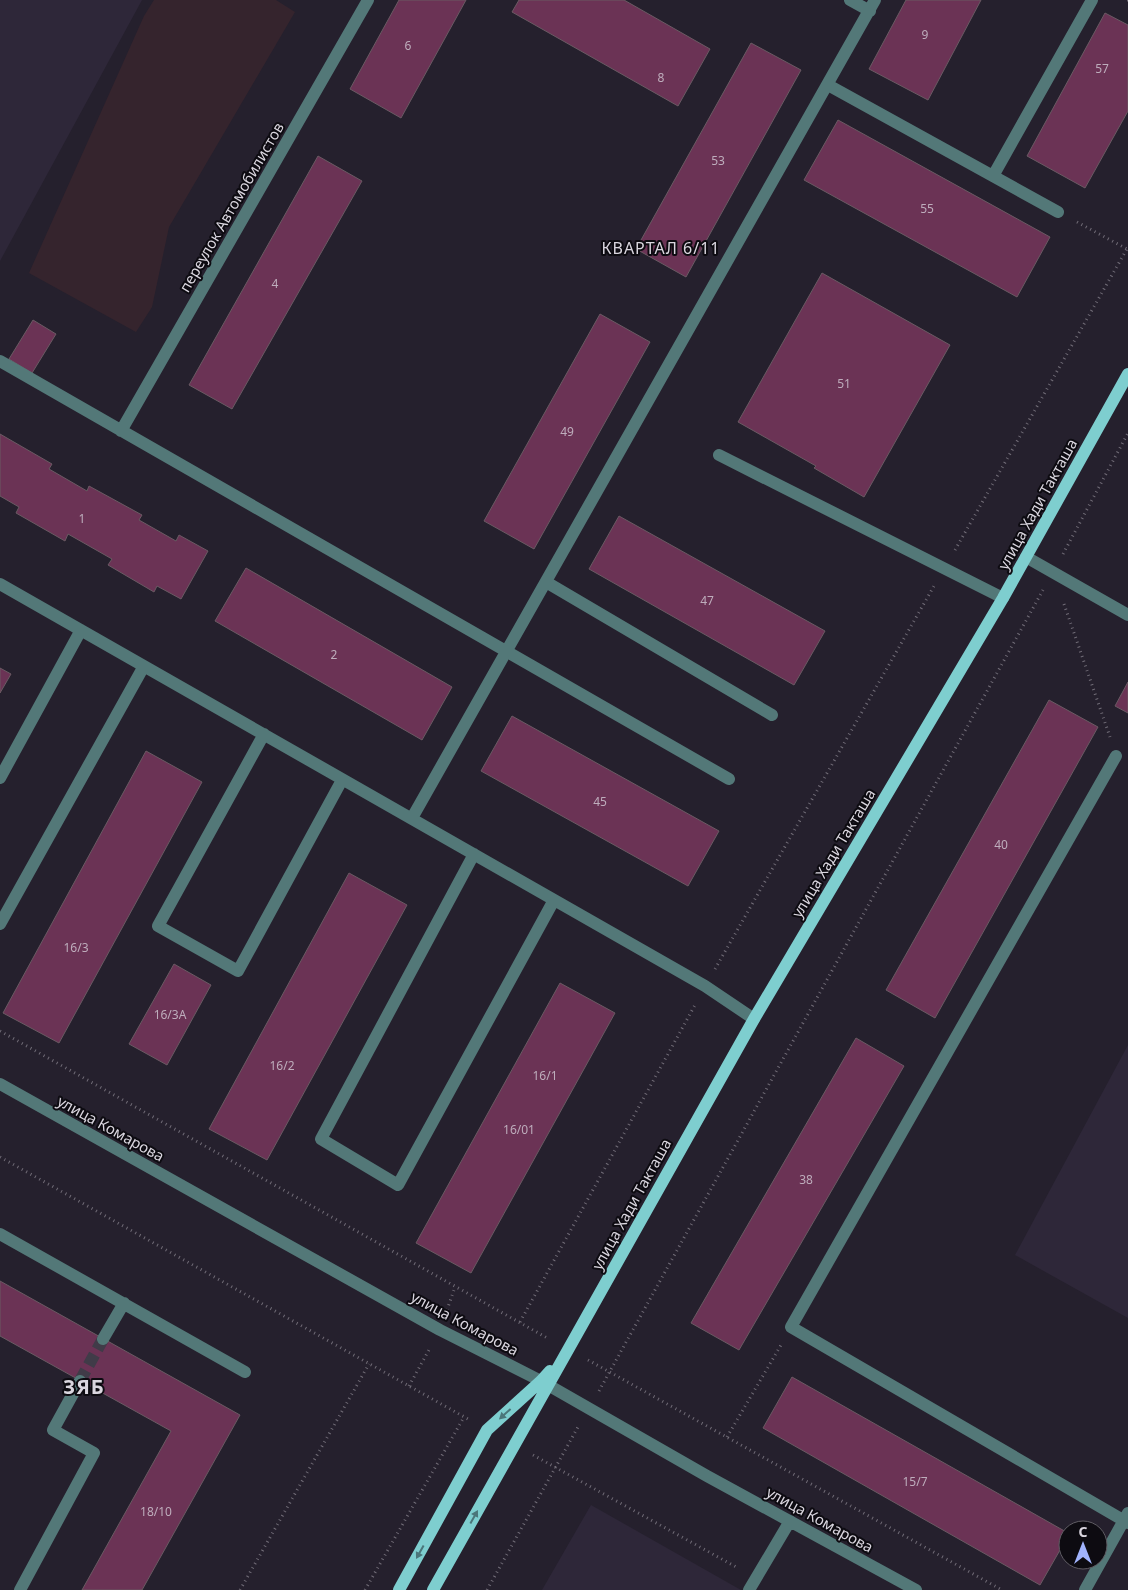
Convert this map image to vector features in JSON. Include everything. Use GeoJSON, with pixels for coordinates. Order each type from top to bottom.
{"type":"FeatureCollection","features":[{"type":"Feature","properties":{"kind":"main road","name":"улица Хади Такташа"},"geometry":{"type":"LineString","coordinates":[[433,1590],[514,1445],[545,1383],[568,1350],[754,1019],[1003,598],[1127,379]]}},
{"type":"Feature","properties":{"kind":"main road","name":"улица Хади Такташа"},"geometry":{"type":"LineString","coordinates":[[399,1590],[488,1430],[545,1383]]}},
{"type":"Feature","properties":{"kind":"street","name":"переулок Автомобилистов"},"geometry":{"type":"LineString","coordinates":[[121,431],[368,0]]}},
{"type":"Feature","properties":{"kind":"street"},"geometry":{"type":"LineString","coordinates":[[412,818],[872,6],[850,0]]}},
{"type":"Feature","properties":{"kind":"street"},"geometry":{"type":"LineString","coordinates":[[992,176],[1092,0]]}},
{"type":"Feature","properties":{"kind":"street"},"geometry":{"type":"LineString","coordinates":[[828,85],[1058,212]]}},
{"type":"Feature","properties":{"kind":"street"},"geometry":{"type":"LineString","coordinates":[[0,361],[729,779]]}},
{"type":"Feature","properties":{"kind":"street"},"geometry":{"type":"LineString","coordinates":[[719,455],[1003,598]]}},
{"type":"Feature","properties":{"kind":"street"},"geometry":{"type":"LineString","coordinates":[[1026,557],[1128,615]]}},
{"type":"Feature","properties":{"kind":"street"},"geometry":{"type":"LineString","coordinates":[[546,582],[772,715]]}},
{"type":"Feature","properties":{"kind":"street"},"geometry":{"type":"LineString","coordinates":[[0,584],[705,986],[754,1019]]}},
{"type":"Feature","properties":{"kind":"street"},"geometry":{"type":"LineString","coordinates":[[0,778],[81,630]]}},
{"type":"Feature","properties":{"kind":"street"},"geometry":{"type":"LineString","coordinates":[[0,924],[3,910],[144,666]]}},
{"type":"Feature","properties":{"kind":"street"},"geometry":{"type":"LineString","coordinates":[[264,734],[158,926],[238,970],[342,780]]}},
{"type":"Feature","properties":{"kind":"street"},"geometry":{"type":"LineString","coordinates":[[1085,1590],[1127,1519],[791,1327],[1116,756]]}},
{"type":"Feature","properties":{"kind":"street"},"geometry":{"type":"LineString","coordinates":[[474,854],[322,1139],[398,1185],[554,900]]}},
{"type":"Feature","properties":{"kind":"street","name":"улица Комарова"},"geometry":{"type":"LineString","coordinates":[[0,1084],[440,1330],[545,1383],[916,1590]]}},
{"type":"Feature","properties":{"kind":"street"},"geometry":{"type":"LineString","coordinates":[[0,1234],[245,1372]]}},
{"type":"Feature","properties":{"kind":"street"},"geometry":{"type":"LineString","coordinates":[[103,1339],[124,1303]]}},
{"type":"Feature","properties":{"kind":"street"},"geometry":{"type":"LineString","coordinates":[[20,1590],[94,1453],[53,1430],[80,1380]]}},
{"type":"Feature","properties":{"kind":"street"},"geometry":{"type":"LineString","coordinates":[[749,1590],[790,1521]]}},
{"type":"Feature","properties":{"kind":"path"},"geometry":{"type":"LineString","coordinates":[[520,1322],[705,986],[1127,248],[1058,212]]}},
{"type":"Feature","properties":{"kind":"path"},"geometry":{"type":"LineString","coordinates":[[487,1590],[1128,434]]}},
{"type":"Feature","properties":{"kind":"path"},"geometry":{"type":"LineString","coordinates":[[1053,572],[1116,756]]}},
{"type":"Feature","properties":{"kind":"path"},"geometry":{"type":"LineString","coordinates":[[0,1031],[568,1350],[610,1371],[1002,1590]]}},
{"type":"Feature","properties":{"kind":"path"},"geometry":{"type":"LineString","coordinates":[[0,1157],[488,1430]]}},
{"type":"Feature","properties":{"kind":"path"},"geometry":{"type":"LineString","coordinates":[[727,1437],[791,1327]]}},
{"type":"Feature","properties":{"kind":"path"},"geometry":{"type":"LineString","coordinates":[[240,1590],[369,1364]]}},
{"type":"Feature","properties":{"kind":"path"},"geometry":{"type":"LineString","coordinates":[[365,1590],[464,1417]]}},
{"type":"Feature","properties":{"kind":"path"},"geometry":{"type":"LineString","coordinates":[[514,1445],[756,1578]]}},
{"type":"Feature","properties":{"kind":"shaded area"},"geometry":{"type":"Polygon","coordinates":[[[0,0],[142,0],[0,261],[0,0]]]}},
{"type":"Feature","properties":{"kind":"shaded area"},"geometry":{"type":"Polygon","coordinates":[[[154,0],[276,0],[295,12],[169,227],[152,307],[136,332],[29,273],[144,16],[154,0]]]}},
{"type":"Feature","properties":{"kind":"shaded area"},"geometry":{"type":"Polygon","coordinates":[[[1128,1045],[1128,1318],[1015,1255],[1128,1045]]]}},
{"type":"Feature","properties":{"kind":"shaded area"},"geometry":{"type":"Polygon","coordinates":[[[591,1505],[741,1590],[542,1590],[591,1505]]]}},
{"type":"Feature","properties":{"kind":"building"},"geometry":{"type":"Polygon","coordinates":[[[399,0],[466,0],[401,118],[350,89],[399,0]]]}},
{"type":"Feature","properties":{"kind":"building"},"geometry":{"type":"Polygon","coordinates":[[[519,0],[624,0],[710,49],[678,106],[512,12],[519,0]]]}},
{"type":"Feature","properties":{"kind":"building"},"geometry":{"type":"Polygon","coordinates":[[[906,0],[981,0],[928,100],[869,69],[906,0]]]}},
{"type":"Feature","properties":{"kind":"building"},"geometry":{"type":"Polygon","coordinates":[[[1105,13],[1128,25],[1128,111],[1085,188],[1027,156],[1105,13]]]}},
{"type":"Feature","properties":{"kind":"building"},"geometry":{"type":"Polygon","coordinates":[[[751,43],[801,70],[686,277],[636,249],[751,43]]]}},
{"type":"Feature","properties":{"kind":"building"},"geometry":{"type":"Polygon","coordinates":[[[838,120],[1050,237],[1017,297],[804,180],[838,120]]]}},
{"type":"Feature","properties":{"kind":"building"},"geometry":{"type":"Polygon","coordinates":[[[318,156],[362,181],[232,409],[189,385],[318,156]]]}},
{"type":"Feature","properties":{"kind":"building"},"geometry":{"type":"Polygon","coordinates":[[[822,273],[950,345],[864,497],[814,468],[816,466],[738,422],[822,273]]]}},
{"type":"Feature","properties":{"kind":"building"},"geometry":{"type":"Polygon","coordinates":[[[600,314],[650,342],[534,549],[484,521],[600,314]]]}},
{"type":"Feature","properties":{"kind":"building"},"geometry":{"type":"Polygon","coordinates":[[[33,320],[56,334],[32,373],[9,359],[33,320]]]}},
{"type":"Feature","properties":{"kind":"building"},"geometry":{"type":"Polygon","coordinates":[[[0,434],[52,464],[49,469],[87,491],[89,486],[142,515],[139,520],[176,541],[179,535],[208,551],[181,599],[157,586],[154,592],[108,565],[112,559],[68,534],[65,541],[16,513],[19,507],[0,496],[0,434]]]}},
{"type":"Feature","properties":{"kind":"building"},"geometry":{"type":"Polygon","coordinates":[[[619,516],[825,631],[794,685],[589,569],[619,516]]]}},
{"type":"Feature","properties":{"kind":"building"},"geometry":{"type":"Polygon","coordinates":[[[246,568],[452,687],[422,740],[215,621],[246,568]]]}},
{"type":"Feature","properties":{"kind":"building"},"geometry":{"type":"Polygon","coordinates":[[[0,668],[11,674],[0,693],[0,668]]]}},
{"type":"Feature","properties":{"kind":"building"},"geometry":{"type":"Polygon","coordinates":[[[1128,682],[1128,713],[1115,706],[1128,682]]]}},
{"type":"Feature","properties":{"kind":"building"},"geometry":{"type":"Polygon","coordinates":[[[1049,700],[1098,727],[935,1018],[886,990],[1049,700]]]}},
{"type":"Feature","properties":{"kind":"building"},"geometry":{"type":"Polygon","coordinates":[[[512,716],[719,831],[688,886],[481,771],[512,716]]]}},
{"type":"Feature","properties":{"kind":"building"},"geometry":{"type":"Polygon","coordinates":[[[146,751],[202,782],[59,1043],[3,1013],[146,751]]]}},
{"type":"Feature","properties":{"kind":"building"},"geometry":{"type":"Polygon","coordinates":[[[349,873],[407,905],[267,1160],[209,1129],[349,873]]]}},
{"type":"Feature","properties":{"kind":"building"},"geometry":{"type":"Polygon","coordinates":[[[174,964],[211,985],[167,1065],[129,1044],[174,964]]]}},
{"type":"Feature","properties":{"kind":"building"},"geometry":{"type":"Polygon","coordinates":[[[560,983],[615,1013],[471,1273],[416,1243],[560,983]]]}},
{"type":"Feature","properties":{"kind":"building"},"geometry":{"type":"Polygon","coordinates":[[[856,1038],[904,1066],[739,1350],[691,1323],[856,1038]]]}},
{"type":"Feature","properties":{"kind":"building"},"geometry":{"type":"Polygon","coordinates":[[[0,1281],[240,1415],[142,1590],[82,1590],[171,1431],[0,1336],[0,1281]]]}},
{"type":"Feature","properties":{"kind":"building"},"geometry":{"type":"Polygon","coordinates":[[[792,1377],[1058,1527],[1058,1554],[1040,1585],[763,1428],[792,1377]]]}},
{"type":"Feature","properties":{"kind":"tunnel"},"geometry":{"type":"LineString","coordinates":[[80,1381],[103,1339]]}},
{"type":"Feature","properties":{"kind":"district","name":"КВАРТАЛ 6/11"},"geometry":{"type":"Point","coordinates":[661,248]}},
{"type":"Feature","properties":{"kind":"district","name":"ЗЯБ"},"geometry":{"type":"Point","coordinates":[84,1386]}}]}
